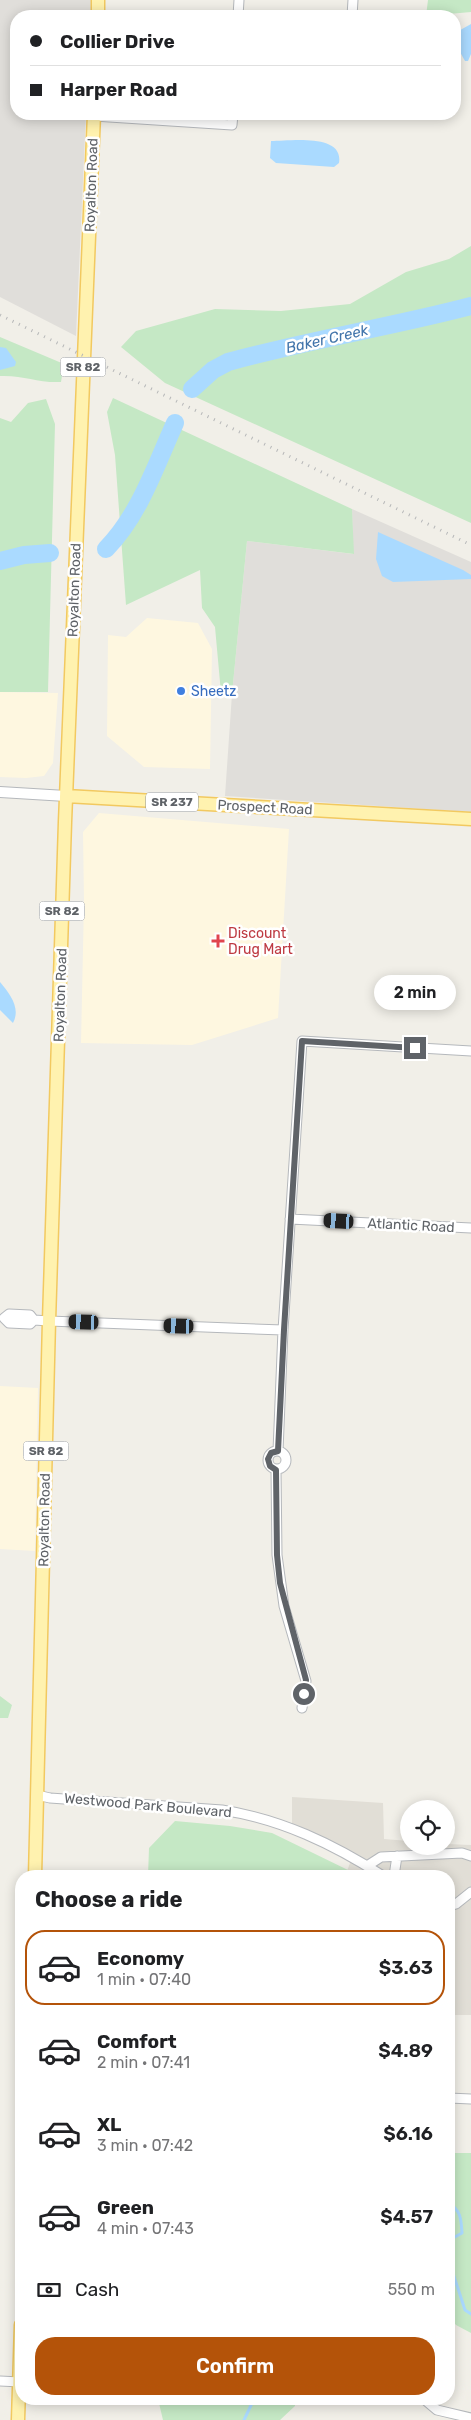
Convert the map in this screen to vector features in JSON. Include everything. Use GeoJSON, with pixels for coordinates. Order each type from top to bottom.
{"type":"FeatureCollection","features":[{"type":"Feature","properties":{"kind":"main road","name":"Royalton Road"},"geometry":{"type":"LineString","coordinates":[[35,1870],[49,1321],[66,796],[94,120]]}},
{"type":"Feature","properties":{"kind":"main road","name":"Prospect Road"},"geometry":{"type":"LineString","coordinates":[[66,796],[471,819]]}},
{"type":"Feature","properties":{"kind":"main road"},"geometry":{"type":"LineString","coordinates":[[18,2420],[19,2405]]}},
{"type":"Feature","properties":{"kind":"street"},"geometry":{"type":"LineString","coordinates":[[163,120],[232,125],[232,120]]}},
{"type":"Feature","properties":{"kind":"street","name":"Prospect Road"},"geometry":{"type":"LineString","coordinates":[[0,792],[66,796]]}},
{"type":"Feature","properties":{"kind":"street"},"geometry":{"type":"LineString","coordinates":[[278,1451],[290,1219],[302,1041],[471,1051]]}},
{"type":"Feature","properties":{"kind":"street","name":"Atlantic Road"},"geometry":{"type":"LineString","coordinates":[[290,1219],[471,1228]]}},
{"type":"Feature","properties":{"kind":"street"},"geometry":{"type":"LineString","coordinates":[[2,1318],[9,1314],[30,1315],[34,1320],[49,1321],[284,1330]]}},
{"type":"Feature","properties":{"kind":"street"},"geometry":{"type":"LineString","coordinates":[[278,1451],[285,1454],[287,1461],[284,1468],[276,1470],[270,1466],[268,1459],[271,1453],[278,1451]]}},
{"type":"Feature","properties":{"kind":"street"},"geometry":{"type":"LineString","coordinates":[[276,1470],[277,1555],[284,1606],[306,1680],[302,1708]]}},
{"type":"Feature","properties":{"kind":"street","name":"Westwood Park Boulevard"},"geometry":{"type":"LineString","coordinates":[[37,1795],[50,1798],[222,1810],[247,1814],[279,1823],[317,1838],[373,1870]]}},
{"type":"Feature","properties":{"kind":"street"},"geometry":{"type":"LineString","coordinates":[[367,1866],[381,1856],[462,1853],[471,1856]]}},
{"type":"Feature","properties":{"kind":"street"},"geometry":{"type":"LineString","coordinates":[[395,1870],[398,1856]]}},
{"type":"Feature","properties":{"kind":"street"},"geometry":{"type":"LineString","coordinates":[[455,1904],[471,1892]]}},
{"type":"Feature","properties":{"kind":"street"},"geometry":{"type":"LineString","coordinates":[[455,2098],[471,2099]]}},
{"type":"Feature","properties":{"kind":"street"},"geometry":{"type":"LineString","coordinates":[[0,2381],[15,2382]]}},
{"type":"Feature","properties":{"kind":"street"},"geometry":{"type":"LineString","coordinates":[[431,2405],[437,2410],[471,2418]]}},
{"type":"Feature","properties":{"kind":"shaded area"},"geometry":{"type":"Polygon","coordinates":[[[0,0],[92,0],[91,10],[10,10],[10,120],[86,120],[76,336],[0,297],[0,0]]]}},
{"type":"Feature","properties":{"kind":"shaded area"},"geometry":{"type":"Polygon","coordinates":[[[352,509],[471,562],[471,812],[225,796],[232,694],[247,541],[353,554],[352,509]]]}},
{"type":"Feature","properties":{"kind":"shaded area"},"geometry":{"type":"Polygon","coordinates":[[[147,618],[198,623],[212,649],[210,769],[144,767],[107,736],[108,635],[126,637],[147,618]]]}},
{"type":"Feature","properties":{"kind":"shaded area"},"geometry":{"type":"Polygon","coordinates":[[[0,692],[58,693],[53,763],[44,776],[26,778],[0,777],[0,692]]]}},
{"type":"Feature","properties":{"kind":"shaded area"},"geometry":{"type":"Polygon","coordinates":[[[99,813],[289,829],[278,1018],[192,1045],[81,1043],[84,902],[83,832],[99,813]]]}},
{"type":"Feature","properties":{"kind":"shaded area"},"geometry":{"type":"Polygon","coordinates":[[[0,1386],[38,1388],[35,1551],[0,1549],[0,1386]]]}},
{"type":"Feature","properties":{"kind":"shaded area"},"geometry":{"type":"Polygon","coordinates":[[[292,1797],[383,1803],[384,1839],[400,1840],[400,1855],[455,1855],[455,1844],[471,1845],[471,2015],[455,2015],[455,1870],[347,1870],[354,1853],[292,1824],[292,1797]]]}},
{"type":"Feature","properties":{"kind":"green space"},"geometry":{"type":"Polygon","coordinates":[[[428,0],[471,0],[471,12],[461,13],[461,10],[427,10],[428,0]]]}},
{"type":"Feature","properties":{"kind":"green space"},"geometry":{"type":"Polygon","coordinates":[[[471,246],[471,523],[165,383],[121,347],[136,331],[215,309],[281,311],[350,304],[406,272],[449,259],[471,246]]]}},
{"type":"Feature","properties":{"kind":"green space"},"geometry":{"type":"Polygon","coordinates":[[[0,337],[64,364],[61,382],[0,376],[0,337]]]}},
{"type":"Feature","properties":{"kind":"green space"},"geometry":{"type":"Polygon","coordinates":[[[113,398],[352,509],[354,554],[247,541],[232,694],[221,693],[215,627],[202,608],[200,570],[126,605],[115,455],[107,412],[113,398]]]}},
{"type":"Feature","properties":{"kind":"green space"},"geometry":{"type":"Polygon","coordinates":[[[46,399],[55,424],[48,692],[0,692],[0,418],[11,422],[28,403],[46,399]]]}},
{"type":"Feature","properties":{"kind":"green space"},"geometry":{"type":"Polygon","coordinates":[[[0,1696],[12,1705],[8,1718],[0,1718],[0,1696]]]}},
{"type":"Feature","properties":{"kind":"green space"},"geometry":{"type":"Polygon","coordinates":[[[175,1821],[230,1826],[272,1833],[348,1870],[148,1870],[149,1848],[175,1821]]]}},
{"type":"Feature","properties":{"kind":"green space"},"geometry":{"type":"Polygon","coordinates":[[[455,2153],[471,2153],[471,2333],[456,2325],[455,2153]]]}},
{"type":"Feature","properties":{"kind":"green space"},"geometry":{"type":"Polygon","coordinates":[[[159,2405],[295,2405],[280,2420],[163,2420],[159,2405]]]}},
{"type":"Feature","properties":{"kind":"water"},"geometry":{"type":"Polygon","coordinates":[[[471,24],[471,54],[468,61],[465,61],[461,54],[461,30],[471,24]]]}},
{"type":"Feature","properties":{"kind":"water"},"geometry":{"type":"Polygon","coordinates":[[[302,140],[325,143],[333,147],[338,153],[339,163],[334,167],[276,163],[270,158],[271,141],[302,140]]]}},
{"type":"Feature","properties":{"kind":"water"},"geometry":{"type":"Polygon","coordinates":[[[0,347],[6,348],[16,362],[15,366],[0,370],[0,347]]]}},
{"type":"Feature","properties":{"kind":"water"},"geometry":{"type":"Polygon","coordinates":[[[378,532],[463,570],[471,575],[471,579],[393,582],[382,576],[376,559],[378,532]]]}},
{"type":"Feature","properties":{"kind":"water"},"geometry":{"type":"Polygon","coordinates":[[[0,982],[11,996],[15,1007],[16,1012],[13,1023],[0,1010],[0,982]]]}},
{"type":"Feature","properties":{"kind":"waterway","name":"Baker Creek"},"geometry":{"type":"LineString","coordinates":[[192,389],[213,370],[228,362],[471,306]]}},
{"type":"Feature","properties":{"kind":"waterway","name":"Baker Creek"},"geometry":{"type":"LineString","coordinates":[[106,549],[138,505],[175,423]]}},
{"type":"Feature","properties":{"kind":"waterway","name":"Baker Creek"},"geometry":{"type":"LineString","coordinates":[[0,561],[24,555],[50,553]]}},
{"type":"Feature","properties":{"kind":"waterway"},"geometry":{"type":"LineString","coordinates":[[455,2208],[460,2216],[462,2233],[455,2237]]}},
{"type":"Feature","properties":{"kind":"waterway"},"geometry":{"type":"LineString","coordinates":[[455,2279],[465,2310],[471,2314]]}},
{"type":"Feature","properties":{"kind":"waterway"},"geometry":{"type":"LineString","coordinates":[[244,2420],[251,2405]]}},
{"type":"Feature","properties":{"kind":"railway"},"geometry":{"type":"LineString","coordinates":[[0,315],[471,545]]}},
{"type":"Feature","properties":{"kind":"place","name":"Sheetz"},"geometry":{"type":"Point","coordinates":[181,691]}},
{"type":"Feature","properties":{"kind":"place","name":"Discount Drug Mart"},"geometry":{"type":"Point","coordinates":[218,941]}},
{"type":"Feature","properties":{"kind":"route"},"geometry":{"type":"LineString","coordinates":[[304,1694],[306,1680],[284,1606],[280,1583],[275,1502],[276,1470],[268,1463],[271,1453],[278,1451],[302,1041],[415,1048]]}}]}
